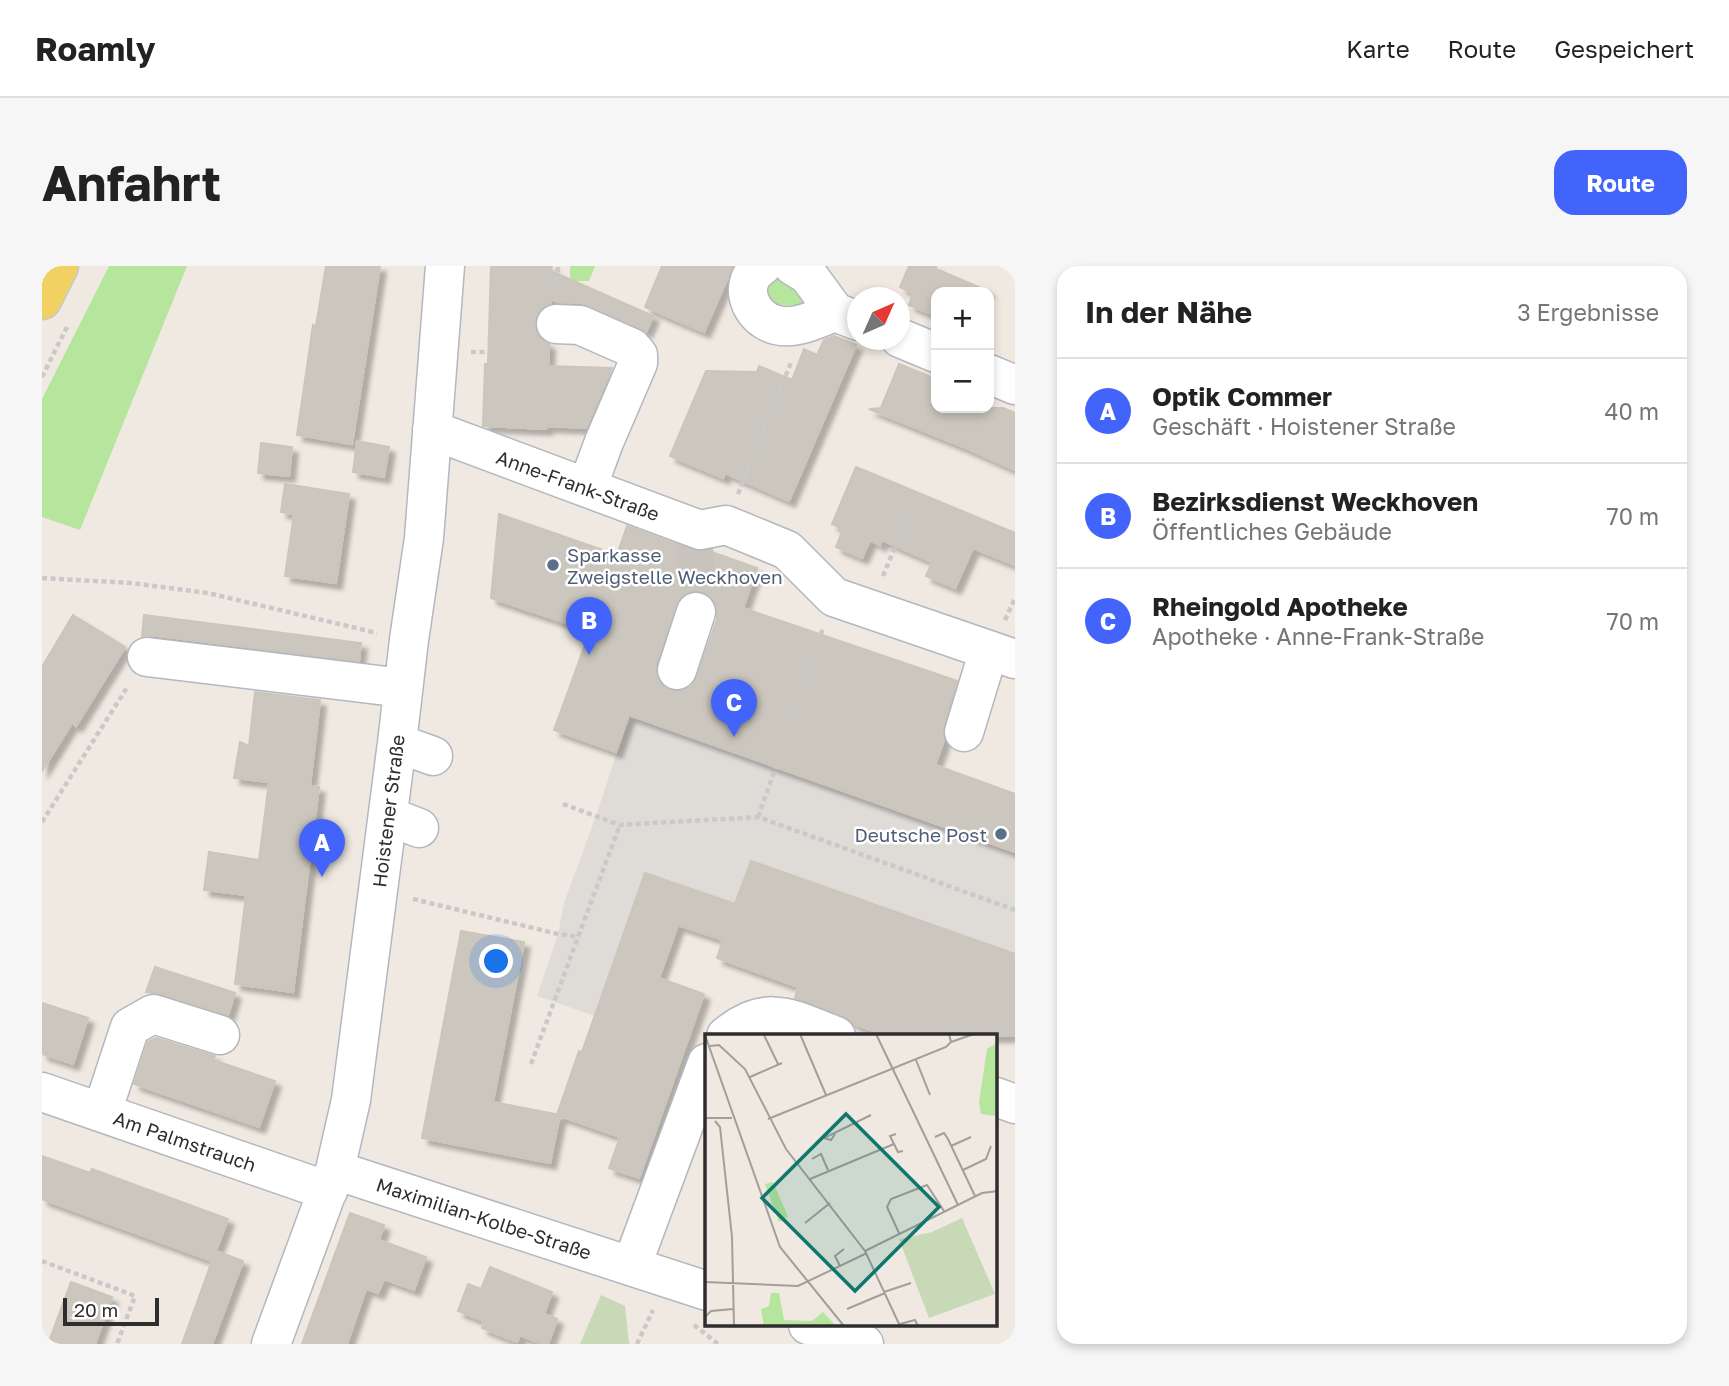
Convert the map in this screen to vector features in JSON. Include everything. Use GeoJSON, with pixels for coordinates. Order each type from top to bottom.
{"type":"FeatureCollection","features":[{"type":"Feature","properties":{"kind":"main road"},"geometry":{"type":"LineString","coordinates":[[42,300],[59,266]]}},
{"type":"Feature","properties":{"kind":"street","name":"Hoistener Straße"},"geometry":{"type":"LineString","coordinates":[[271,1344],[332,1180],[351,1100],[378,891],[403,822],[397,743],[424,538],[445,266]]}},
{"type":"Feature","properties":{"kind":"street"},"geometry":{"type":"LineString","coordinates":[[762,266],[750,279],[747,292],[751,306],[762,319],[777,325],[802,325],[833,319],[808,275],[793,266]]}},
{"type":"Feature","properties":{"kind":"street"},"geometry":{"type":"LineString","coordinates":[[556,324],[580,325],[632,348],[638,355],[638,363],[587,488]]}},
{"type":"Feature","properties":{"kind":"street"},"geometry":{"type":"LineString","coordinates":[[910,342],[931,351]]}},
{"type":"Feature","properties":{"kind":"street"},"geometry":{"type":"LineString","coordinates":[[994,376],[1015,385]]}},
{"type":"Feature","properties":{"kind":"street","name":"Anne-Frank-Straße"},"geometry":{"type":"LineString","coordinates":[[432,430],[707,533],[787,550],[834,597],[1002,654]]}},
{"type":"Feature","properties":{"kind":"street"},"geometry":{"type":"LineString","coordinates":[[677,670],[696,612]]}},
{"type":"Feature","properties":{"kind":"street"},"geometry":{"type":"LineString","coordinates":[[964,732],[1002,654]]}},
{"type":"Feature","properties":{"kind":"street"},"geometry":{"type":"LineString","coordinates":[[146,657],[403,688]]}},
{"type":"Feature","properties":{"kind":"street"},"geometry":{"type":"LineString","coordinates":[[397,743],[433,756]]}},
{"type":"Feature","properties":{"kind":"street"},"geometry":{"type":"LineString","coordinates":[[102,1112],[130,1027],[153,1014],[220,1035]]}},
{"type":"Feature","properties":{"kind":"street"},"geometry":{"type":"LineString","coordinates":[[728,1034],[738,1026],[768,1015],[784,1016],[831,1034]]}},
{"type":"Feature","properties":{"kind":"street"},"geometry":{"type":"LineString","coordinates":[[632,1265],[705,1068]]}},
{"type":"Feature","properties":{"kind":"street","name":"Am Palmstrauch"},"geometry":{"type":"LineString","coordinates":[[42,1093],[332,1180]]}},
{"type":"Feature","properties":{"kind":"street"},"geometry":{"type":"LineString","coordinates":[[998,1098],[1015,1104]]}},
{"type":"Feature","properties":{"kind":"street","name":"Maximilian-Kolbe-Straße"},"geometry":{"type":"LineString","coordinates":[[332,1180],[632,1265],[705,1289]]}},
{"type":"Feature","properties":{"kind":"street"},"geometry":{"type":"LineString","coordinates":[[811,1326],[864,1344]]}},
{"type":"Feature","properties":{"kind":"path"},"geometry":{"type":"LineString","coordinates":[[707,533],[833,319]]}},
{"type":"Feature","properties":{"kind":"path"},"geometry":{"type":"LineString","coordinates":[[870,609],[911,511]]}},
{"type":"Feature","properties":{"kind":"path"},"geometry":{"type":"LineString","coordinates":[[42,578],[131,583],[208,593],[409,640]]}},
{"type":"Feature","properties":{"kind":"path"},"geometry":{"type":"LineString","coordinates":[[794,715],[834,597]]}},
{"type":"Feature","properties":{"kind":"path"},"geometry":{"type":"LineString","coordinates":[[42,822],[146,657]]}},
{"type":"Feature","properties":{"kind":"path"},"geometry":{"type":"LineString","coordinates":[[758,817],[776,767]]}},
{"type":"Feature","properties":{"kind":"path"},"geometry":{"type":"LineString","coordinates":[[563,804],[620,825],[758,817],[1015,910]]}},
{"type":"Feature","properties":{"kind":"path"},"geometry":{"type":"LineString","coordinates":[[531,1064],[620,825]]}},
{"type":"Feature","properties":{"kind":"path"},"geometry":{"type":"LineString","coordinates":[[378,891],[578,937]]}},
{"type":"Feature","properties":{"kind":"path"},"geometry":{"type":"LineString","coordinates":[[42,1261],[135,1296],[117,1344]]}},
{"type":"Feature","properties":{"kind":"path"},"geometry":{"type":"LineString","coordinates":[[637,1344],[653,1309]]}},
{"type":"Feature","properties":{"kind":"green space"},"geometry":{"type":"Polygon","coordinates":[[[109,266],[187,266],[80,530],[42,517],[42,399],[109,266]]]}},
{"type":"Feature","properties":{"kind":"green space"},"geometry":{"type":"Polygon","coordinates":[[[570,266],[595,266],[589,281],[570,281],[570,266]]]}},
{"type":"Feature","properties":{"kind":"green space"},"geometry":{"type":"Polygon","coordinates":[[[781,277],[808,302],[802,306],[774,305],[766,296],[768,282],[781,277]]]}},
{"type":"Feature","properties":{"kind":"green space"},"geometry":{"type":"Polygon","coordinates":[[[601,1295],[625,1306],[631,1344],[580,1344],[601,1295]]]}},
{"type":"Feature","properties":{"kind":"shaded area"},"geometry":{"type":"Polygon","coordinates":[[[629,715],[1015,852],[1015,954],[751,861],[735,904],[645,873],[595,1016],[537,996],[558,934],[564,903],[629,715]]]}},
{"type":"Feature","properties":{"kind":"building"},"geometry":{"type":"Polygon","coordinates":[[[326,266],[380,266],[352,444],[297,435],[313,325],[316,326],[326,266]]]}},
{"type":"Feature","properties":{"kind":"building"},"geometry":{"type":"Polygon","coordinates":[[[491,266],[552,266],[551,271],[653,316],[646,332],[581,303],[551,299],[550,304],[537,313],[534,322],[536,333],[549,344],[548,366],[612,368],[586,428],[483,426],[491,266]]]}},
{"type":"Feature","properties":{"kind":"building"},"geometry":{"type":"Polygon","coordinates":[[[662,266],[733,266],[704,332],[645,307],[662,266]]]}},
{"type":"Feature","properties":{"kind":"building"},"geometry":{"type":"Polygon","coordinates":[[[909,266],[936,266],[936,269],[978,287],[931,287],[931,314],[910,305],[913,293],[910,287],[900,287],[909,266]]]}},
{"type":"Feature","properties":{"kind":"building"},"geometry":{"type":"Polygon","coordinates":[[[834,336],[847,341],[847,350],[854,350],[789,501],[725,473],[723,478],[670,456],[706,371],[757,372],[759,366],[792,380],[804,349],[817,355],[824,340],[834,336]]]}},
{"type":"Feature","properties":{"kind":"building"},"geometry":{"type":"Polygon","coordinates":[[[899,364],[931,377],[931,413],[994,413],[994,408],[1003,408],[1015,413],[1015,470],[869,409],[881,408],[899,364]]]}},
{"type":"Feature","properties":{"kind":"building"},"geometry":{"type":"Polygon","coordinates":[[[357,441],[389,447],[384,477],[353,472],[357,441]]]}},
{"type":"Feature","properties":{"kind":"building"},"geometry":{"type":"Polygon","coordinates":[[[261,443],[292,447],[289,476],[258,473],[261,443]]]}},
{"type":"Feature","properties":{"kind":"building"},"geometry":{"type":"Polygon","coordinates":[[[856,467],[1015,533],[1015,565],[973,548],[955,588],[926,576],[932,562],[882,540],[880,545],[870,540],[862,558],[836,547],[843,529],[832,524],[856,467]]]}},
{"type":"Feature","properties":{"kind":"building"},"geometry":{"type":"Polygon","coordinates":[[[285,484],[349,494],[336,583],[285,576],[294,514],[281,512],[285,484]]]}},
{"type":"Feature","properties":{"kind":"building"},"geometry":{"type":"Polygon","coordinates":[[[499,514],[617,555],[627,526],[692,550],[709,551],[757,568],[743,608],[957,681],[943,726],[944,740],[935,765],[1015,794],[1015,852],[629,715],[616,752],[554,730],[590,631],[491,598],[499,514]],[[692,591],[682,595],[656,663],[660,684],[671,691],[691,687],[717,619],[713,598],[703,592],[692,591]]]}},
{"type":"Feature","properties":{"kind":"building"},"geometry":{"type":"Polygon","coordinates":[[[73,615],[125,647],[76,726],[72,723],[42,771],[42,667],[73,615]]]}},
{"type":"Feature","properties":{"kind":"building"},"geometry":{"type":"Polygon","coordinates":[[[144,615],[361,643],[359,661],[142,636],[144,615]]]}},
{"type":"Feature","properties":{"kind":"building"},"geometry":{"type":"Polygon","coordinates":[[[255,692],[320,700],[310,786],[319,787],[293,992],[235,984],[246,895],[204,890],[209,852],[259,860],[269,782],[234,778],[240,742],[249,746],[255,692]]]}},
{"type":"Feature","properties":{"kind":"building"},"geometry":{"type":"Polygon","coordinates":[[[751,861],[1015,954],[1015,1036],[882,1034],[795,998],[798,987],[717,958],[723,940],[678,925],[659,978],[704,994],[639,1178],[609,1168],[620,1137],[557,1115],[645,873],[735,904],[751,861]]]}},
{"type":"Feature","properties":{"kind":"building"},"geometry":{"type":"Polygon","coordinates":[[[461,931],[524,942],[493,1102],[560,1115],[550,1163],[422,1138],[461,931]]]}},
{"type":"Feature","properties":{"kind":"building"},"geometry":{"type":"Polygon","coordinates":[[[155,967],[235,993],[228,1015],[160,993],[146,992],[155,967]]]}},
{"type":"Feature","properties":{"kind":"building"},"geometry":{"type":"Polygon","coordinates":[[[42,1003],[88,1018],[73,1064],[42,1054],[42,1003]]]}},
{"type":"Feature","properties":{"kind":"building"},"geometry":{"type":"Polygon","coordinates":[[[156,1038],[215,1056],[213,1060],[275,1081],[259,1127],[134,1084],[148,1042],[156,1038]]]}},
{"type":"Feature","properties":{"kind":"building"},"geometry":{"type":"Polygon","coordinates":[[[42,1156],[90,1173],[92,1169],[228,1219],[216,1251],[243,1261],[212,1344],[182,1344],[212,1261],[42,1199],[42,1156]]]}},
{"type":"Feature","properties":{"kind":"building"},"geometry":{"type":"Polygon","coordinates":[[[350,1213],[384,1225],[379,1240],[426,1257],[414,1290],[384,1279],[378,1293],[366,1289],[347,1344],[302,1344],[350,1213]]]}},
{"type":"Feature","properties":{"kind":"building"},"geometry":{"type":"Polygon","coordinates":[[[490,1267],[552,1292],[544,1314],[557,1319],[548,1344],[520,1335],[517,1342],[482,1328],[484,1321],[458,1311],[468,1284],[481,1289],[490,1267]]]}},
{"type":"Feature","properties":{"kind":"building"},"geometry":{"type":"Polygon","coordinates":[[[71,1282],[112,1297],[95,1344],[48,1344],[71,1282]]]}},
{"type":"Feature","properties":{"kind":"tunnel"},"geometry":{"type":"LineString","coordinates":[[694,545],[696,612]]}},
{"type":"Feature","properties":{"kind":"place","name":"Sparkasse Zweigstelle Weckhoven"},"geometry":{"type":"Point","coordinates":[553,565]}},
{"type":"Feature","properties":{"kind":"place","name":"Bezirksdienst Weckhoven"},"geometry":{"type":"Point","coordinates":[589,655]}},
{"type":"Feature","properties":{"kind":"place","name":"Rheingold Apotheke"},"geometry":{"type":"Point","coordinates":[734,737]}},
{"type":"Feature","properties":{"kind":"place","name":"Deutsche Post"},"geometry":{"type":"Point","coordinates":[1001,834]}},
{"type":"Feature","properties":{"kind":"place","name":"Optik Commer"},"geometry":{"type":"Point","coordinates":[322,877]}}]}
